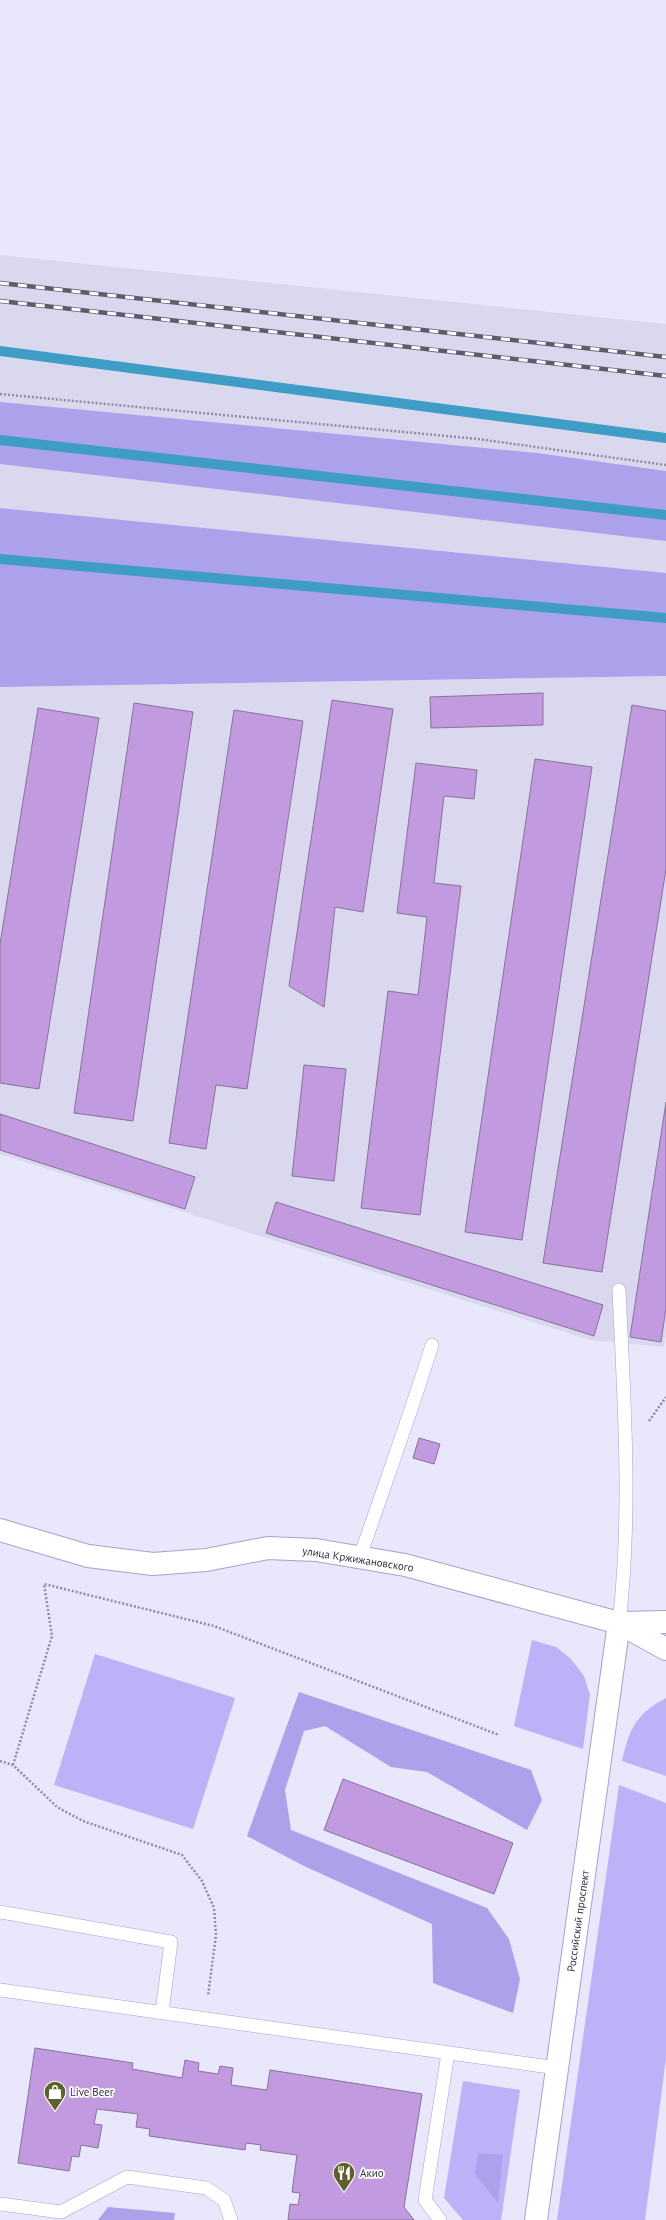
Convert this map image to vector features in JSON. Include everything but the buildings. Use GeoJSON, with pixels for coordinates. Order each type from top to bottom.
{"type":"FeatureCollection","features":[{"type":"Feature","properties":{"kind":"street","name":"улица Кржижановского"},"geometry":{"type":"LineString","coordinates":[[0,1530],[88,1556],[153,1564],[206,1560],[268,1548],[316,1550],[405,1565],[619,1622],[666,1622]]}},
{"type":"Feature","properties":{"kind":"street","name":"улица Кржижановского"},"geometry":{"type":"LineString","coordinates":[[619,1622],[666,1649]]}},
{"type":"Feature","properties":{"kind":"street","name":"Российский проспект"},"geometry":{"type":"LineString","coordinates":[[536,2220],[619,1622]]}},
{"type":"Feature","properties":{"kind":"lane"},"geometry":{"type":"LineString","coordinates":[[619,1290],[626,1454],[625,1570],[619,1622]]}},
{"type":"Feature","properties":{"kind":"lane"},"geometry":{"type":"LineString","coordinates":[[360,1557],[432,1345]]}},
{"type":"Feature","properties":{"kind":"lane"},"geometry":{"type":"LineString","coordinates":[[0,1912],[171,1942],[162,2012]]}},
{"type":"Feature","properties":{"kind":"lane"},"geometry":{"type":"LineString","coordinates":[[0,1990],[558,2068]]}},
{"type":"Feature","properties":{"kind":"lane"},"geometry":{"type":"LineString","coordinates":[[440,2220],[425,2200],[448,2053]]}},
{"type":"Feature","properties":{"kind":"lane"},"geometry":{"type":"LineString","coordinates":[[0,2204],[61,2212],[127,2176],[206,2188],[224,2200],[231,2220]]}},
{"type":"Feature","properties":{"kind":"path"},"geometry":{"type":"LineString","coordinates":[[0,394],[478,438],[666,465]]}},
{"type":"Feature","properties":{"kind":"path"},"geometry":{"type":"LineString","coordinates":[[13,1766],[52,1636],[44,1584],[214,1626],[499,1735]]}},
{"type":"Feature","properties":{"kind":"path"},"geometry":{"type":"LineString","coordinates":[[0,1762],[13,1766],[57,1807],[83,1821],[182,1855],[202,1880],[214,1908],[216,1935],[204,2018]]}},
{"type":"Feature","properties":{"kind":"shaded area"},"geometry":{"type":"Polygon","coordinates":[[[0,255],[666,324],[666,573],[0,508],[0,255]]]}},
{"type":"Feature","properties":{"kind":"shaded area"},"geometry":{"type":"Polygon","coordinates":[[[0,402],[537,453],[666,471],[666,541],[0,464],[0,402]]]}},
{"type":"Feature","properties":{"kind":"shaded area"},"geometry":{"type":"Polygon","coordinates":[[[0,508],[666,573],[666,676],[0,687],[0,508]]]}},
{"type":"Feature","properties":{"kind":"shaded area"},"geometry":{"type":"Polygon","coordinates":[[[666,676],[666,1330],[664,1347],[590,1340],[0,1154],[0,687],[666,676]]]}},
{"type":"Feature","properties":{"kind":"shaded area"},"geometry":{"type":"Polygon","coordinates":[[[532,1640],[556,1647],[571,1659],[584,1676],[590,1695],[583,1749],[514,1726],[532,1640]]]}},
{"type":"Feature","properties":{"kind":"shaded area"},"geometry":{"type":"Polygon","coordinates":[[[95,1654],[235,1698],[193,1829],[54,1785],[95,1654]]]}},
{"type":"Feature","properties":{"kind":"shaded area"},"geometry":{"type":"Polygon","coordinates":[[[299,1692],[531,1770],[542,1800],[527,1830],[427,1772],[391,1767],[325,1726],[304,1731],[285,1790],[291,1830],[487,1908],[509,1939],[520,1979],[513,2013],[433,1983],[432,1924],[304,1866],[247,1836],[299,1692]]]}},
{"type":"Feature","properties":{"kind":"shaded area"},"geometry":{"type":"Polygon","coordinates":[[[666,1698],[666,1776],[622,1761],[631,1731],[635,1724],[647,1710],[666,1698]]]}},
{"type":"Feature","properties":{"kind":"shaded area"},"geometry":{"type":"Polygon","coordinates":[[[619,1785],[666,1803],[666,2058],[645,2220],[557,2220],[619,1785]]]}},
{"type":"Feature","properties":{"kind":"shaded area"},"geometry":{"type":"Polygon","coordinates":[[[463,2081],[520,2090],[501,2220],[463,2220],[444,2198],[463,2081]]]}},
{"type":"Feature","properties":{"kind":"shaded area"},"geometry":{"type":"Polygon","coordinates":[[[478,2153],[503,2155],[498,2203],[475,2174],[478,2153]]]}},
{"type":"Feature","properties":{"kind":"shaded area"},"geometry":{"type":"Polygon","coordinates":[[[108,2207],[175,2213],[174,2220],[98,2220],[108,2207]]]}},
{"type":"Feature","properties":{"kind":"waterway"},"geometry":{"type":"LineString","coordinates":[[0,351],[666,438]]}},
{"type":"Feature","properties":{"kind":"waterway"},"geometry":{"type":"LineString","coordinates":[[0,440],[666,515]]}},
{"type":"Feature","properties":{"kind":"waterway"},"geometry":{"type":"LineString","coordinates":[[0,559],[666,618]]}},
{"type":"Feature","properties":{"kind":"railway"},"geometry":{"type":"LineString","coordinates":[[0,283],[666,357]]}},
{"type":"Feature","properties":{"kind":"railway"},"geometry":{"type":"LineString","coordinates":[[0,301],[666,376]]}},
{"type":"Feature","properties":{"kind":"place","name":"Live Beer"},"geometry":{"type":"Point","coordinates":[55,2112]}},
{"type":"Feature","properties":{"kind":"place","name":"Акио"},"geometry":{"type":"Point","coordinates":[344,2192]}}]}
